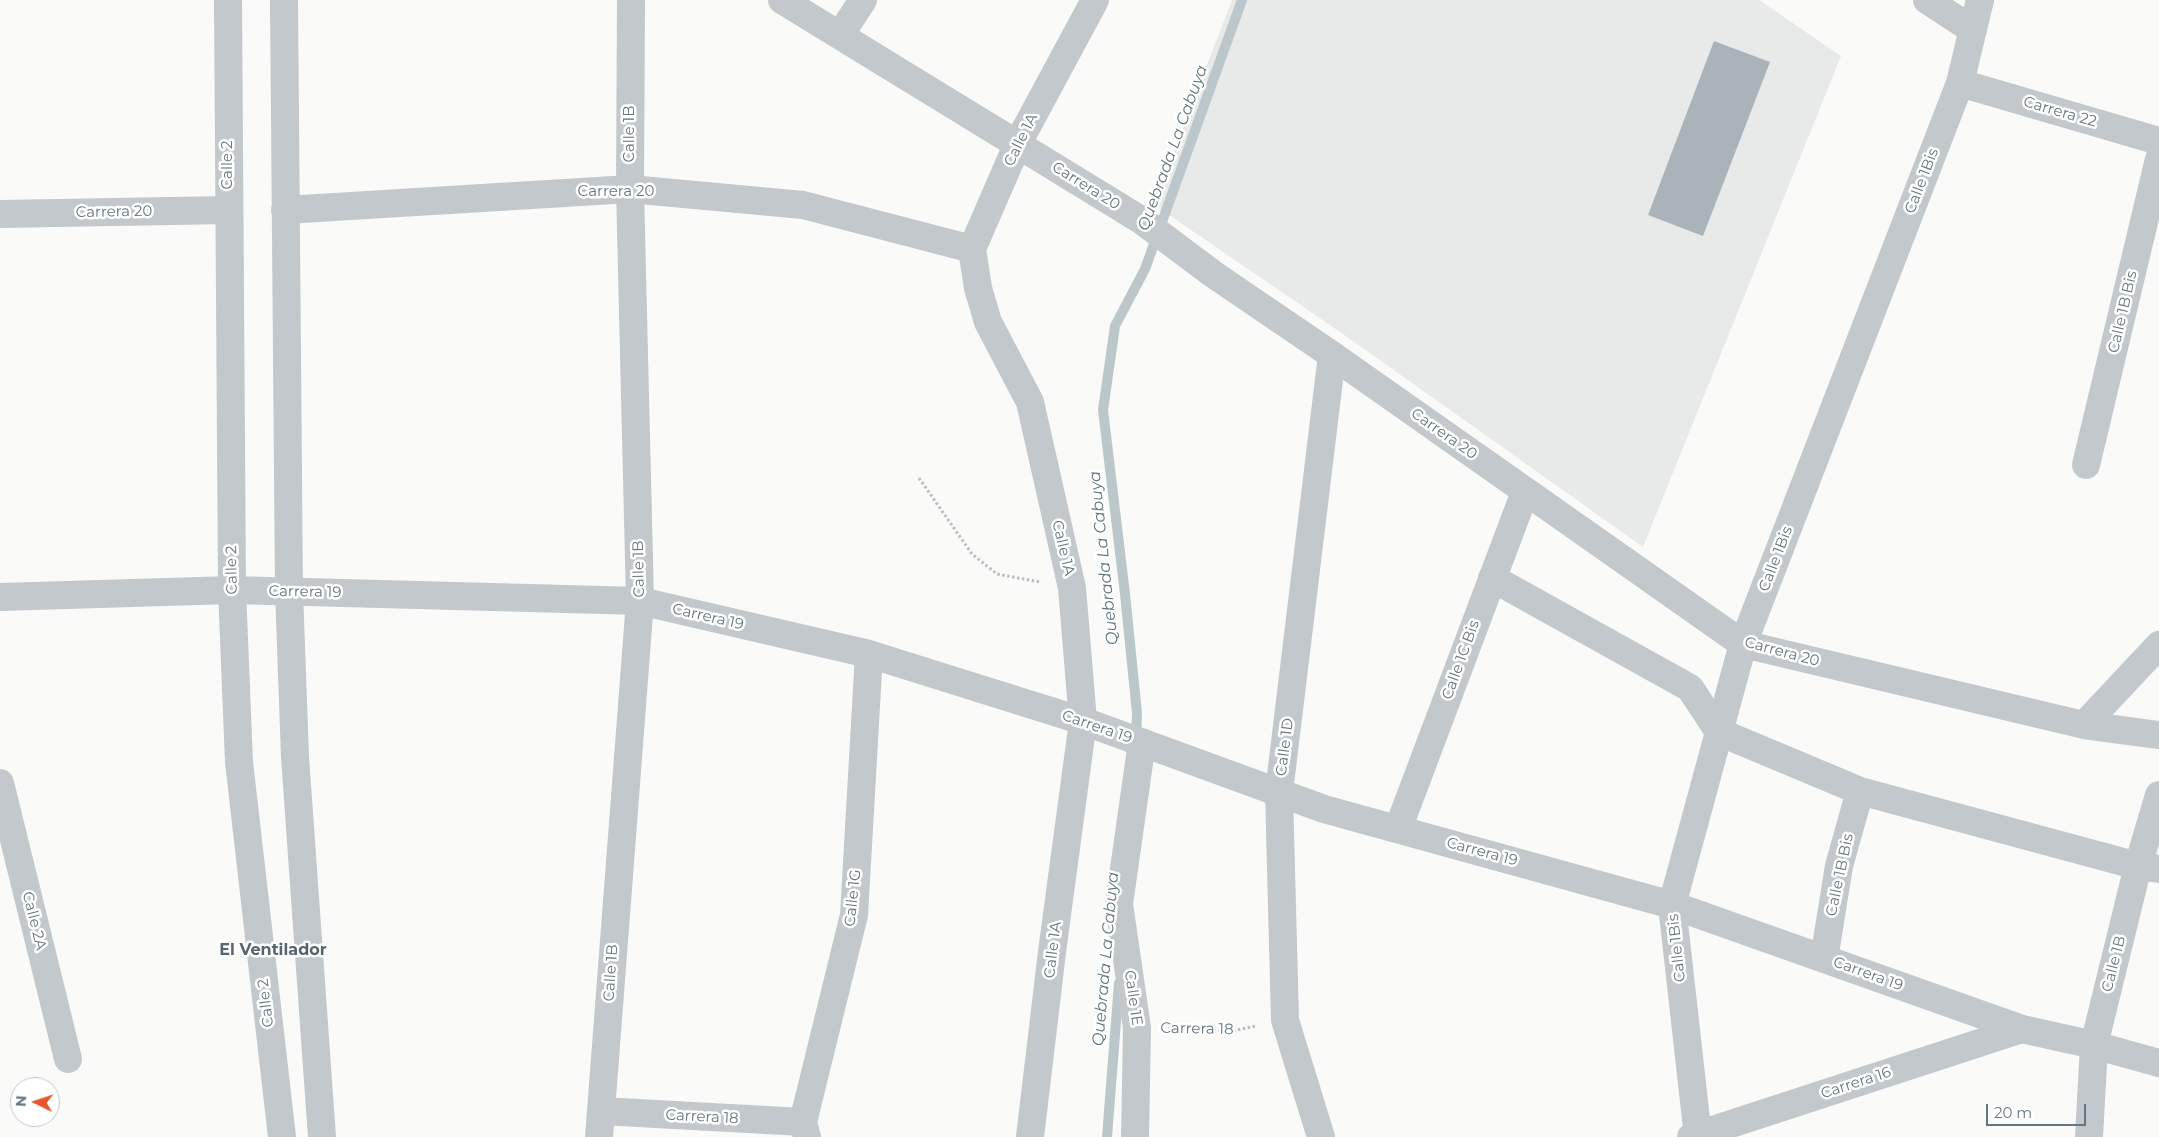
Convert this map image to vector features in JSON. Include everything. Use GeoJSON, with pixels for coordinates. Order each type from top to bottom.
{"type":"FeatureCollection","features":[{"type":"Feature","properties":{"kind":"street","name":"Calle 2"},"geometry":{"type":"LineString","coordinates":[[228,0],[232,590],[239,762],[282,1137]]}},
{"type":"Feature","properties":{"kind":"street"},"geometry":{"type":"LineString","coordinates":[[284,0],[289,591],[295,757],[322,1137]]}},
{"type":"Feature","properties":{"kind":"street","name":"Calle 1B"},"geometry":{"type":"LineString","coordinates":[[600,1124],[640,601],[630,189],[631,0]]}},
{"type":"Feature","properties":{"kind":"street","name":"Carrera 20"},"geometry":{"type":"LineString","coordinates":[[782,0],[1141,220],[1213,274],[1332,355],[1743,644],[2084,725],[2159,735]]}},
{"type":"Feature","properties":{"kind":"street"},"geometry":{"type":"LineString","coordinates":[[840,36],[863,0]]}},
{"type":"Feature","properties":{"kind":"street","name":"Calle 1A"},"geometry":{"type":"LineString","coordinates":[[1030,1137],[1083,721],[1072,588],[1030,402],[988,322],[978,288],[972,249],[1018,143],[1095,0]]}},
{"type":"Feature","properties":{"kind":"street"},"geometry":{"type":"LineString","coordinates":[[1927,0],[1973,30]]}},
{"type":"Feature","properties":{"kind":"street","name":"Calle 1Bis"},"geometry":{"type":"LineString","coordinates":[[1696,1136],[1672,905],[1743,644],[1960,83],[1980,0]]}},
{"type":"Feature","properties":{"kind":"street","name":"Carrera 22"},"geometry":{"type":"LineString","coordinates":[[1960,83],[2159,141]]}},
{"type":"Feature","properties":{"kind":"street","name":"Calle 1B Bis"},"geometry":{"type":"LineString","coordinates":[[2086,465],[2159,159]]}},
{"type":"Feature","properties":{"kind":"street","name":"Carrera 20"},"geometry":{"type":"LineString","coordinates":[[285,210],[630,189],[803,205],[972,249]]}},
{"type":"Feature","properties":{"kind":"street","name":"Carrera 20"},"geometry":{"type":"LineString","coordinates":[[0,214],[228,210]]}},
{"type":"Feature","properties":{"kind":"street","name":"Calle 1D"},"geometry":{"type":"LineString","coordinates":[[1321,1137],[1285,1020],[1279,792],[1332,355]]}},
{"type":"Feature","properties":{"kind":"street","name":"Calle 1C Bis"},"geometry":{"type":"LineString","coordinates":[[1398,829],[1525,492]]}},
{"type":"Feature","properties":{"kind":"street"},"geometry":{"type":"LineString","coordinates":[[1492,578],[1690,688],[1719,732],[1860,791],[2149,868]]}},
{"type":"Feature","properties":{"kind":"street","name":"Carrera 19"},"geometry":{"type":"LineString","coordinates":[[0,597],[232,590],[640,601],[869,654],[1083,721],[1324,809],[1672,905],[2022,1029],[2094,1045],[2159,1064]]}},
{"type":"Feature","properties":{"kind":"street"},"geometry":{"type":"LineString","coordinates":[[2084,725],[2159,645]]}},
{"type":"Feature","properties":{"kind":"street","name":"Calle 1G"},"geometry":{"type":"LineString","coordinates":[[805,1130],[854,915],[869,654]]}},
{"type":"Feature","properties":{"kind":"street","name":"Calle 1E"},"geometry":{"type":"LineString","coordinates":[[1135,1137],[1137,1028],[1119,904],[1142,743]]}},
{"type":"Feature","properties":{"kind":"street","name":"Calle 2A"},"geometry":{"type":"LineString","coordinates":[[0,783],[68,1059]]}},
{"type":"Feature","properties":{"kind":"street","name":"Calle 1B Bis"},"geometry":{"type":"LineString","coordinates":[[1824,959],[1839,866],[1860,791]]}},
{"type":"Feature","properties":{"kind":"street","name":"Calle 1B"},"geometry":{"type":"LineString","coordinates":[[2089,1137],[2094,1045],[2149,868],[2159,795]]}},
{"type":"Feature","properties":{"kind":"street","name":"Carrera 16"},"geometry":{"type":"LineString","coordinates":[[1696,1136],[2022,1029]]}},
{"type":"Feature","properties":{"kind":"street","name":"Carrera 18"},"geometry":{"type":"LineString","coordinates":[[600,1124],[805,1130]]}},
{"type":"Feature","properties":{"kind":"path"},"geometry":{"type":"LineString","coordinates":[[919,478],[972,554],[998,574],[1072,588]]}},
{"type":"Feature","properties":{"kind":"path","name":"Carrera 18"},"geometry":{"type":"LineString","coordinates":[[1137,1028],[1232,1031],[1285,1020]]}},
{"type":"Feature","properties":{"kind":"shaded area"},"geometry":{"type":"Polygon","coordinates":[[[1232,0],[1759,0],[1841,56],[1643,547],[1343,334],[1153,204],[1232,0]]]}},
{"type":"Feature","properties":{"kind":"building"},"geometry":{"type":"Polygon","coordinates":[[[1714,41],[1770,62],[1703,236],[1648,215],[1714,41]]]}},
{"type":"Feature","properties":{"kind":"waterway","name":"Quebrada La Cabuya"},"geometry":{"type":"LineString","coordinates":[[1136,739],[1137,713],[1103,410],[1115,326],[1145,269],[1242,0]]}},
{"type":"Feature","properties":{"kind":"waterway","name":"Quebrada La Cabuya"},"geometry":{"type":"LineString","coordinates":[[1107,1137],[1119,983]]}},
{"type":"Feature","properties":{"kind":"district","name":"El Ventilador"},"geometry":{"type":"Point","coordinates":[273,950]}}]}
